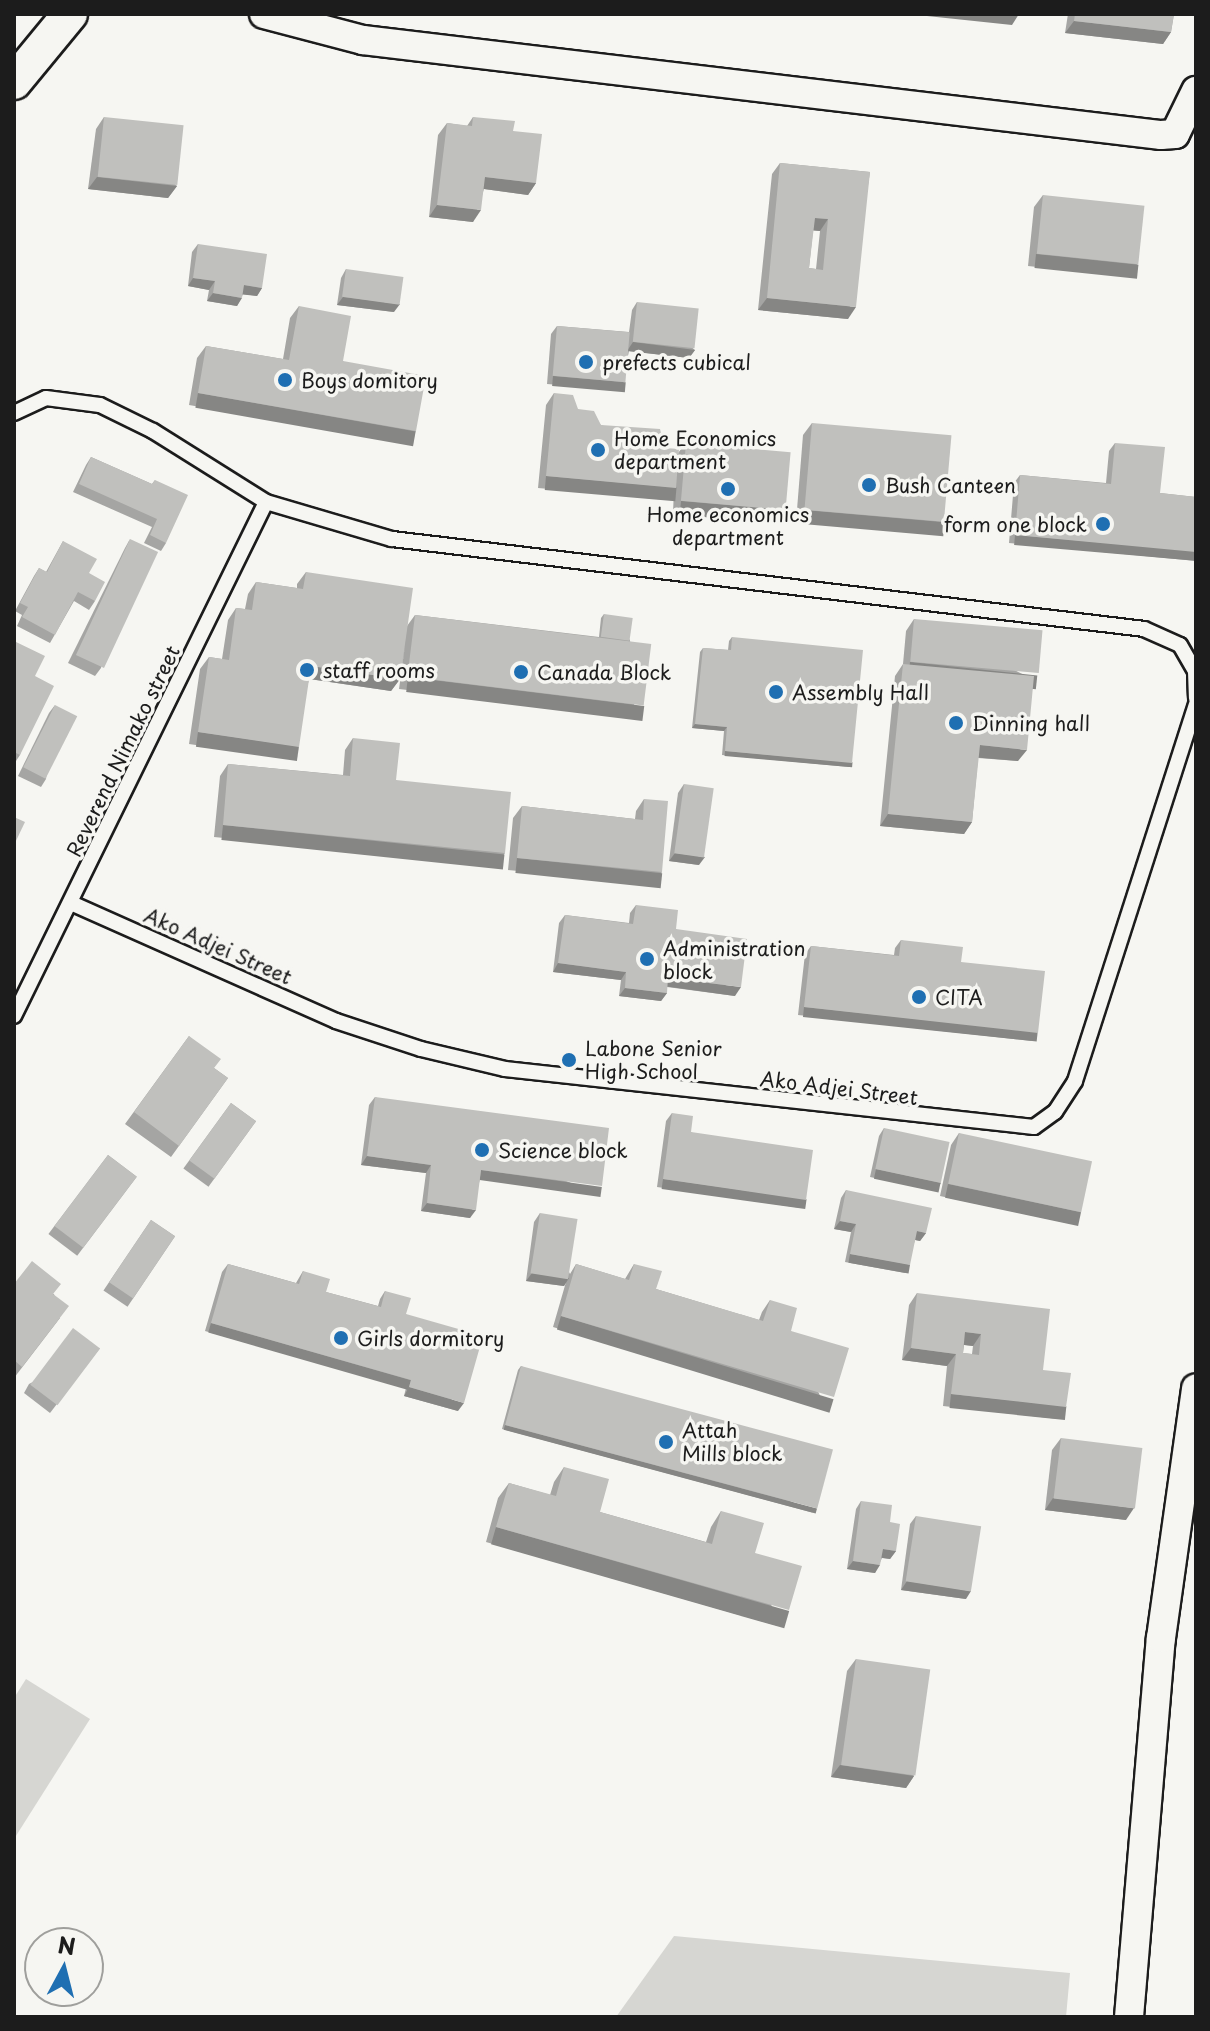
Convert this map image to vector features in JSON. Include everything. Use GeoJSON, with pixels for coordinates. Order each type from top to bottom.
{"type":"FeatureCollection","features":[{"type":"Feature","properties":{"kind":"street"},"geometry":{"type":"LineString","coordinates":[[14,82],[70,14]]}},
{"type":"Feature","properties":{"kind":"street"},"geometry":{"type":"LineString","coordinates":[[264,14],[1161,135],[1175,134],[1194,101]]}},
{"type":"Feature","properties":{"kind":"street"},"geometry":{"type":"LineString","coordinates":[[1129,2017],[1161,1638],[1196,1388]]}},
{"type":"Feature","properties":{"kind":"lane"},"geometry":{"type":"LineString","coordinates":[[14,413],[46,398],[100,405],[153,431],[266,502],[392,539],[1144,629],[1180,645],[1195,671],[1196,698]]}},
{"type":"Feature","properties":{"kind":"lane","name":"Reverend Nimako street"},"geometry":{"type":"LineString","coordinates":[[14,1016],[266,502]]}},
{"type":"Feature","properties":{"kind":"lane","name":"Ako Adjei Street"},"geometry":{"type":"LineString","coordinates":[[71,903],[336,1021],[421,1049],[505,1069],[1034,1127],[1055,1112],[1075,1081],[1196,704]]}},
{"type":"Feature","properties":{"kind":"shaded area"},"geometry":{"type":"Polygon","coordinates":[[[26,1679],[90,1719],[14,1839],[14,1698],[26,1679]]]}},
{"type":"Feature","properties":{"kind":"shaded area"},"geometry":{"type":"Polygon","coordinates":[[[674,1936],[1070,1973],[1066,2017],[616,2017],[674,1936]]]}},
{"type":"Feature","properties":{"kind":"building"},"geometry":{"type":"Polygon","coordinates":[[[1075,14],[1174,14],[1171,32],[1074,21],[1075,14]]]}},
{"type":"Feature","properties":{"kind":"building"},"geometry":{"type":"Polygon","coordinates":[[[104,117],[184,125],[177,185],[98,177],[104,117]]]}},
{"type":"Feature","properties":{"kind":"building"},"geometry":{"type":"Polygon","coordinates":[[[473,117],[515,121],[513,131],[542,134],[536,183],[485,177],[481,210],[437,205],[447,123],[472,126],[473,117]]]}},
{"type":"Feature","properties":{"kind":"building"},"geometry":{"type":"Polygon","coordinates":[[[780,163],[870,172],[856,307],[767,298],[780,163]],[[815,218],[809,268],[823,270],[828,219],[815,218]]]}},
{"type":"Feature","properties":{"kind":"building"},"geometry":{"type":"Polygon","coordinates":[[[1043,195],[1144,206],[1138,264],[1037,254],[1043,195]]]}},
{"type":"Feature","properties":{"kind":"building"},"geometry":{"type":"Polygon","coordinates":[[[198,244],[267,254],[262,288],[244,285],[242,298],[213,293],[215,281],[193,278],[198,244]]]}},
{"type":"Feature","properties":{"kind":"building"},"geometry":{"type":"Polygon","coordinates":[[[346,269],[403,277],[400,305],[342,297],[346,269]]]}},
{"type":"Feature","properties":{"kind":"building"},"geometry":{"type":"Polygon","coordinates":[[[637,302],[699,308],[694,348],[633,342],[637,302]]]}},
{"type":"Feature","properties":{"kind":"building","name":"Boys domitory"},"geometry":{"type":"Polygon","coordinates":[[[299,306],[351,316],[343,361],[426,376],[416,431],[198,393],[206,346],[289,360],[299,306]]]}},
{"type":"Feature","properties":{"kind":"building","name":"prefects cubical"},"geometry":{"type":"Polygon","coordinates":[[[557,326],[630,332],[625,382],[553,376],[557,326]]]}},
{"type":"Feature","properties":{"kind":"building","name":"Home Economics department"},"geometry":{"type":"Polygon","coordinates":[[[554,393],[573,395],[578,409],[594,411],[601,425],[660,429],[665,448],[679,449],[676,488],[546,476],[554,393]]]}},
{"type":"Feature","properties":{"kind":"building","name":"Bush Canteen"},"geometry":{"type":"Polygon","coordinates":[[[812,423],[951,435],[944,522],[804,510],[812,423]]]}},
{"type":"Feature","properties":{"kind":"building","name":"Home economics department"},"geometry":{"type":"Polygon","coordinates":[[[686,443],[791,452],[786,510],[681,501],[686,443]]]}},
{"type":"Feature","properties":{"kind":"building","name":"form one block"},"geometry":{"type":"Polygon","coordinates":[[[1115,443],[1165,447],[1160,493],[1196,497],[1196,552],[1015,535],[1020,475],[1111,484],[1115,443]]]}},
{"type":"Feature","properties":{"kind":"building"},"geometry":{"type":"Polygon","coordinates":[[[91,457],[152,484],[155,480],[188,495],[166,543],[150,535],[157,519],[79,484],[91,457]]]}},
{"type":"Feature","properties":{"kind":"building"},"geometry":{"type":"Polygon","coordinates":[[[130,539],[158,552],[104,668],[76,655],[130,539]]]}},
{"type":"Feature","properties":{"kind":"building"},"geometry":{"type":"Polygon","coordinates":[[[63,541],[97,559],[89,573],[105,582],[95,601],[78,592],[55,635],[22,617],[28,607],[20,603],[39,568],[47,572],[63,541]]]}},
{"type":"Feature","properties":{"kind":"building","name":"staff rooms"},"geometry":{"type":"Polygon","coordinates":[[[306,572],[413,588],[400,679],[311,666],[299,747],[198,732],[209,657],[229,660],[236,608],[252,610],[256,582],[303,589],[306,572]]]}},
{"type":"Feature","properties":{"kind":"building"},"geometry":{"type":"Polygon","coordinates":[[[604,614],[633,618],[630,641],[601,637],[604,614]]]}},
{"type":"Feature","properties":{"kind":"building","name":"Canada Block"},"geometry":{"type":"Polygon","coordinates":[[[415,615],[651,644],[644,706],[407,677],[415,615]]]}},
{"type":"Feature","properties":{"kind":"building"},"geometry":{"type":"Polygon","coordinates":[[[914,619],[1043,630],[1039,673],[910,662],[914,619]]]}},
{"type":"Feature","properties":{"kind":"building","name":"Assembly Hall"},"geometry":{"type":"Polygon","coordinates":[[[732,637],[863,650],[852,763],[725,751],[727,727],[695,724],[703,648],[731,650],[732,637]]]}},
{"type":"Feature","properties":{"kind":"building"},"geometry":{"type":"Polygon","coordinates":[[[14,641],[45,656],[35,676],[54,686],[20,755],[14,752],[14,641]]]}},
{"type":"Feature","properties":{"kind":"building","name":"Dinning hall"},"geometry":{"type":"Polygon","coordinates":[[[903,664],[1034,676],[1027,750],[980,745],[972,822],[888,814],[903,664]]]}},
{"type":"Feature","properties":{"kind":"building"},"geometry":{"type":"Polygon","coordinates":[[[55,705],[77,716],[45,779],[23,767],[55,705]]]}},
{"type":"Feature","properties":{"kind":"building"},"geometry":{"type":"Polygon","coordinates":[[[353,738],[400,743],[396,780],[511,792],[505,853],[223,825],[228,764],[350,776],[353,738]]]}},
{"type":"Feature","properties":{"kind":"building"},"geometry":{"type":"Polygon","coordinates":[[[684,784],[714,788],[704,857],[674,853],[684,784]]]}},
{"type":"Feature","properties":{"kind":"building"},"geometry":{"type":"Polygon","coordinates":[[[644,799],[668,801],[662,872],[517,858],[522,806],[643,820],[644,799]]]}},
{"type":"Feature","properties":{"kind":"building"},"geometry":{"type":"Polygon","coordinates":[[[14,817],[25,822],[14,845],[14,817]]]}},
{"type":"Feature","properties":{"kind":"building","name":"Administration block"},"geometry":{"type":"Polygon","coordinates":[[[636,905],[678,910],[676,929],[747,939],[741,987],[668,978],[667,993],[625,988],[626,972],[558,963],[565,915],[633,924],[636,905]]]}},
{"type":"Feature","properties":{"kind":"building","name":"CITA"},"geometry":{"type":"Polygon","coordinates":[[[901,940],[963,947],[961,962],[1045,971],[1038,1033],[804,1007],[811,946],[899,956],[901,940]]]}},
{"type":"Feature","properties":{"kind":"building"},"geometry":{"type":"Polygon","coordinates":[[[189,1036],[221,1059],[214,1068],[228,1078],[179,1146],[134,1112],[189,1036]]]}},
{"type":"Feature","properties":{"kind":"building","name":"Science block"},"geometry":{"type":"Polygon","coordinates":[[[375,1097],[609,1128],[602,1186],[481,1170],[476,1210],[427,1203],[431,1165],[367,1156],[375,1097]]]}},
{"type":"Feature","properties":{"kind":"building"},"geometry":{"type":"Polygon","coordinates":[[[231,1103],[256,1121],[214,1179],[189,1160],[231,1103]]]}},
{"type":"Feature","properties":{"kind":"building"},"geometry":{"type":"Polygon","coordinates":[[[672,1113],[693,1116],[691,1132],[813,1150],[806,1200],[663,1179],[672,1113]]]}},
{"type":"Feature","properties":{"kind":"building"},"geometry":{"type":"Polygon","coordinates":[[[884,1128],[950,1142],[941,1183],[875,1169],[884,1128]]]}},
{"type":"Feature","properties":{"kind":"building"},"geometry":{"type":"Polygon","coordinates":[[[959,1133],[1092,1161],[1081,1212],[948,1184],[959,1133]]]}},
{"type":"Feature","properties":{"kind":"building"},"geometry":{"type":"Polygon","coordinates":[[[108,1155],[137,1177],[83,1248],[54,1226],[108,1155]]]}},
{"type":"Feature","properties":{"kind":"building"},"geometry":{"type":"Polygon","coordinates":[[[846,1190],[932,1208],[926,1233],[917,1231],[910,1265],[850,1254],[856,1224],[840,1221],[846,1190]]]}},
{"type":"Feature","properties":{"kind":"building"},"geometry":{"type":"Polygon","coordinates":[[[540,1213],[578,1219],[568,1279],[530,1273],[540,1213]]]}},
{"type":"Feature","properties":{"kind":"building"},"geometry":{"type":"Polygon","coordinates":[[[151,1220],[175,1236],[133,1298],[109,1282],[151,1220]]]}},
{"type":"Feature","properties":{"kind":"building"},"geometry":{"type":"Polygon","coordinates":[[[32,1261],[61,1284],[53,1294],[69,1306],[22,1367],[14,1360],[14,1284],[32,1261]]]}},
{"type":"Feature","properties":{"kind":"building","name":"Girls dormitory"},"geometry":{"type":"Polygon","coordinates":[[[228,1264],[299,1284],[303,1271],[330,1279],[326,1292],[381,1307],[385,1291],[411,1298],[406,1314],[483,1336],[464,1403],[409,1387],[411,1380],[211,1323],[228,1264]]]}},
{"type":"Feature","properties":{"kind":"building"},"geometry":{"type":"Polygon","coordinates":[[[576,1264],[629,1280],[634,1264],[662,1271],[656,1289],[763,1321],[770,1300],[797,1308],[791,1331],[849,1348],[834,1397],[561,1316],[576,1264]]]}},
{"type":"Feature","properties":{"kind":"building"},"geometry":{"type":"Polygon","coordinates":[[[917,1293],[1050,1309],[1043,1370],[1071,1373],[1066,1407],[951,1394],[956,1354],[911,1348],[917,1293]],[[965,1332],[963,1353],[979,1355],[981,1334],[965,1332]]]}},
{"type":"Feature","properties":{"kind":"building"},"geometry":{"type":"Polygon","coordinates":[[[73,1328],[100,1348],[57,1405],[30,1385],[73,1328]]]}},
{"type":"Feature","properties":{"kind":"building","name":"Attah Mills block"},"geometry":{"type":"Polygon","coordinates":[[[521,1366],[833,1450],[817,1509],[505,1425],[521,1366]]]}},
{"type":"Feature","properties":{"kind":"building"},"geometry":{"type":"Polygon","coordinates":[[[1061,1438],[1142,1448],[1135,1509],[1054,1499],[1061,1438]]]}},
{"type":"Feature","properties":{"kind":"building"},"geometry":{"type":"Polygon","coordinates":[[[564,1467],[609,1479],[600,1512],[712,1544],[721,1511],[764,1523],[755,1553],[802,1566],[789,1610],[496,1527],[509,1483],[556,1496],[564,1467]]]}},
{"type":"Feature","properties":{"kind":"building"},"geometry":{"type":"Polygon","coordinates":[[[861,1501],[892,1505],[890,1522],[900,1524],[896,1551],[883,1549],[880,1565],[853,1561],[861,1501]]]}},
{"type":"Feature","properties":{"kind":"building"},"geometry":{"type":"Polygon","coordinates":[[[916,1516],[981,1526],[971,1592],[906,1581],[916,1516]]]}},
{"type":"Feature","properties":{"kind":"building"},"geometry":{"type":"Polygon","coordinates":[[[856,1659],[930,1669],[915,1775],[841,1765],[856,1659]]]}},
{"type":"Feature","properties":{"kind":"place","name":"prefects cubical"},"geometry":{"type":"Point","coordinates":[586,362]}},
{"type":"Feature","properties":{"kind":"place","name":"Boys domitory"},"geometry":{"type":"Point","coordinates":[285,380]}},
{"type":"Feature","properties":{"kind":"place","name":"Home Economics department"},"geometry":{"type":"Point","coordinates":[598,450]}},
{"type":"Feature","properties":{"kind":"place","name":"Bush Canteen"},"geometry":{"type":"Point","coordinates":[869,485]}},
{"type":"Feature","properties":{"kind":"place","name":"Home economics department"},"geometry":{"type":"Point","coordinates":[728,489]}},
{"type":"Feature","properties":{"kind":"place","name":"form one block"},"geometry":{"type":"Point","coordinates":[1103,524]}},
{"type":"Feature","properties":{"kind":"place","name":"staff rooms"},"geometry":{"type":"Point","coordinates":[307,670]}},
{"type":"Feature","properties":{"kind":"place","name":"Canada Block"},"geometry":{"type":"Point","coordinates":[521,672]}},
{"type":"Feature","properties":{"kind":"place","name":"Assembly Hall"},"geometry":{"type":"Point","coordinates":[776,692]}},
{"type":"Feature","properties":{"kind":"place","name":"Dinning hall"},"geometry":{"type":"Point","coordinates":[956,723]}},
{"type":"Feature","properties":{"kind":"place","name":"Administration block"},"geometry":{"type":"Point","coordinates":[647,959]}},
{"type":"Feature","properties":{"kind":"place","name":"CITA"},"geometry":{"type":"Point","coordinates":[919,997]}},
{"type":"Feature","properties":{"kind":"place","name":"Labone Senior High School"},"geometry":{"type":"Point","coordinates":[569,1060]}},
{"type":"Feature","properties":{"kind":"place","name":"Science block"},"geometry":{"type":"Point","coordinates":[482,1150]}},
{"type":"Feature","properties":{"kind":"place","name":"Girls dormitory"},"geometry":{"type":"Point","coordinates":[341,1338]}},
{"type":"Feature","properties":{"kind":"place","name":"Attah Mills block"},"geometry":{"type":"Point","coordinates":[666,1442]}}]}
